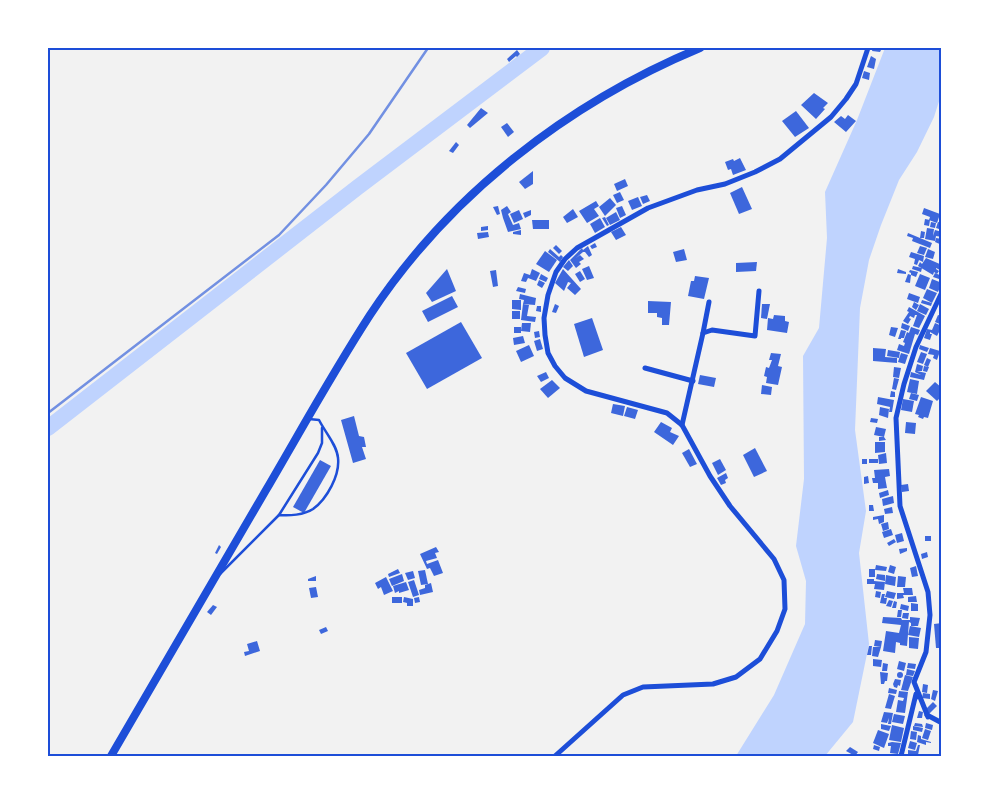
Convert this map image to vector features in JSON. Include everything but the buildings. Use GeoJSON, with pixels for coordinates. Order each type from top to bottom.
{"type":"FeatureCollection","features":[{"type":"Feature","properties":{"kind":"main road"},"geometry":{"type":"LineString","coordinates":[[111,756],[307,419],[371,314],[424,244],[464,202],[528,147],[582,109],[656,67],[700,48]]}},
{"type":"Feature","properties":{"kind":"street"},"geometry":{"type":"LineString","coordinates":[[555,756],[623,695],[643,687],[713,684],[736,677],[760,659],[778,631],[784,609],[784,580],[774,558],[730,506],[710,476],[682,425],[667,413],[586,391],[565,378],[555,366],[548,353],[544,318],[548,295],[556,272],[565,258],[578,248],[648,208],[697,190],[725,184],[780,159],[831,117],[846,99],[856,84],[868,48]]}},
{"type":"Feature","properties":{"kind":"street"},"geometry":{"type":"LineString","coordinates":[[703,333],[712,330],[755,336],[759,292]]}},
{"type":"Feature","properties":{"kind":"street"},"geometry":{"type":"LineString","coordinates":[[928,717],[914,682],[926,652],[930,615],[928,592],[900,506],[896,418],[904,384],[916,347],[942,292]]}},
{"type":"Feature","properties":{"kind":"street"},"geometry":{"type":"LineString","coordinates":[[682,425],[693,382],[709,302]]}},
{"type":"Feature","properties":{"kind":"street"},"geometry":{"type":"LineString","coordinates":[[645,368],[693,382]]}},
{"type":"Feature","properties":{"kind":"street"},"geometry":{"type":"LineString","coordinates":[[901,756],[916,694],[928,717],[942,723]]}},
{"type":"Feature","properties":{"kind":"lane"},"geometry":{"type":"LineString","coordinates":[[279,515],[287,516],[312,509],[324,497],[336,476],[338,458],[336,450],[319,420],[307,419]]}},
{"type":"Feature","properties":{"kind":"lane"},"geometry":{"type":"LineString","coordinates":[[214,580],[279,515],[318,453],[322,443],[322,427]]}},
{"type":"Feature","properties":{"kind":"water"},"geometry":{"type":"Polygon","coordinates":[[[885,48],[941,48],[941,95],[934,117],[917,152],[899,180],[881,225],[869,260],[860,308],[855,430],[866,511],[859,553],[869,644],[853,722],[825,756],[736,756],[774,695],[805,624],[806,581],[796,546],[804,479],[803,356],[819,328],[827,238],[825,192],[857,120],[885,48]]]}},
{"type":"Feature","properties":{"kind":"waterway"},"geometry":{"type":"LineString","coordinates":[[48,428],[358,187],[542,48]]}},
{"type":"Feature","properties":{"kind":"railway"},"geometry":{"type":"LineString","coordinates":[[48,413],[279,235],[326,185],[369,134],[428,48]]}}]}
